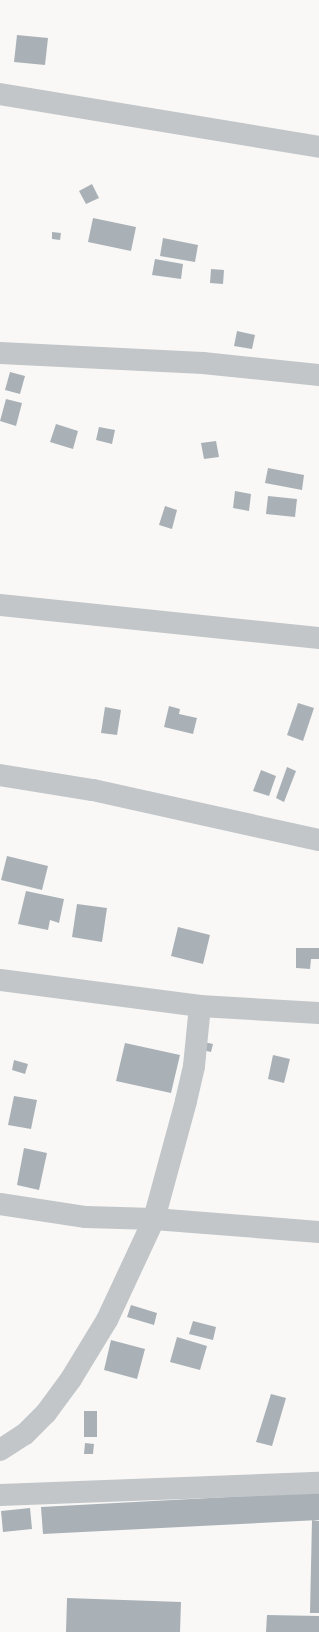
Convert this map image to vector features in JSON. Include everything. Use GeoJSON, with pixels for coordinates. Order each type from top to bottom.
{"type":"FeatureCollection","features":[{"type":"Feature","properties":{"kind":"street"},"geometry":{"type":"LineString","coordinates":[[0,94],[319,146]]}},
{"type":"Feature","properties":{"kind":"street"},"geometry":{"type":"LineString","coordinates":[[0,353],[203,363],[319,375]]}},
{"type":"Feature","properties":{"kind":"street"},"geometry":{"type":"LineString","coordinates":[[0,605],[319,638]]}},
{"type":"Feature","properties":{"kind":"street"},"geometry":{"type":"LineString","coordinates":[[0,775],[93,790],[319,840]]}},
{"type":"Feature","properties":{"kind":"street"},"geometry":{"type":"LineString","coordinates":[[0,980],[200,1006],[319,1013]]}},
{"type":"Feature","properties":{"kind":"street"},"geometry":{"type":"LineString","coordinates":[[0,1450],[25,1434],[46,1413],[71,1379],[107,1320],[154,1219],[194,1066],[200,1006]]}},
{"type":"Feature","properties":{"kind":"street"},"geometry":{"type":"LineString","coordinates":[[0,1204],[86,1217],[154,1219],[319,1232]]}},
{"type":"Feature","properties":{"kind":"street"},"geometry":{"type":"LineString","coordinates":[[0,1495],[319,1482]]}},
{"type":"Feature","properties":{"kind":"building"},"geometry":{"type":"Polygon","coordinates":[[[17,35],[48,38],[45,65],[14,62],[17,35]]]}},
{"type":"Feature","properties":{"kind":"building"},"geometry":{"type":"Polygon","coordinates":[[[92,184],[99,198],[86,204],[79,191],[92,184]]]}},
{"type":"Feature","properties":{"kind":"building"},"geometry":{"type":"Polygon","coordinates":[[[93,218],[136,227],[131,251],[88,242],[93,218]]]}},
{"type":"Feature","properties":{"kind":"building"},"geometry":{"type":"Polygon","coordinates":[[[52,232],[61,233],[60,240],[52,239],[52,232]]]}},
{"type":"Feature","properties":{"kind":"building"},"geometry":{"type":"Polygon","coordinates":[[[163,238],[198,245],[195,262],[160,256],[163,238]]]}},
{"type":"Feature","properties":{"kind":"building"},"geometry":{"type":"Polygon","coordinates":[[[155,259],[183,264],[181,279],[152,275],[155,259]]]}},
{"type":"Feature","properties":{"kind":"building"},"geometry":{"type":"Polygon","coordinates":[[[211,269],[224,270],[223,284],[210,283],[211,269]]]}},
{"type":"Feature","properties":{"kind":"building"},"geometry":{"type":"Polygon","coordinates":[[[237,331],[255,335],[252,349],[234,346],[237,331]]]}},
{"type":"Feature","properties":{"kind":"building"},"geometry":{"type":"Polygon","coordinates":[[[10,372],[25,376],[20,394],[5,390],[10,372]]]}},
{"type":"Feature","properties":{"kind":"building"},"geometry":{"type":"Polygon","coordinates":[[[6,399],[22,403],[16,426],[0,421],[6,399]]]}},
{"type":"Feature","properties":{"kind":"building"},"geometry":{"type":"Polygon","coordinates":[[[56,424],[78,431],[73,449],[50,442],[56,424]]]}},
{"type":"Feature","properties":{"kind":"building"},"geometry":{"type":"Polygon","coordinates":[[[99,427],[115,430],[112,444],[96,440],[99,427]]]}},
{"type":"Feature","properties":{"kind":"building"},"geometry":{"type":"Polygon","coordinates":[[[216,441],[219,457],[204,459],[201,443],[216,441]]]}},
{"type":"Feature","properties":{"kind":"building"},"geometry":{"type":"Polygon","coordinates":[[[268,468],[304,475],[302,490],[265,483],[268,468]]]}},
{"type":"Feature","properties":{"kind":"building"},"geometry":{"type":"Polygon","coordinates":[[[235,491],[251,494],[249,511],[233,508],[235,491]]]}},
{"type":"Feature","properties":{"kind":"building"},"geometry":{"type":"Polygon","coordinates":[[[268,496],[297,499],[295,517],[266,514],[268,496]]]}},
{"type":"Feature","properties":{"kind":"building"},"geometry":{"type":"Polygon","coordinates":[[[165,506],[177,510],[172,529],[159,525],[165,506]]]}},
{"type":"Feature","properties":{"kind":"building"},"geometry":{"type":"Polygon","coordinates":[[[298,703],[314,708],[303,741],[287,735],[298,703]]]}},
{"type":"Feature","properties":{"kind":"building"},"geometry":{"type":"Polygon","coordinates":[[[169,706],[180,709],[179,714],[197,718],[193,734],[164,727],[169,706]]]}},
{"type":"Feature","properties":{"kind":"building"},"geometry":{"type":"Polygon","coordinates":[[[105,707],[121,710],[117,735],[101,733],[105,707]]]}},
{"type":"Feature","properties":{"kind":"building"},"geometry":{"type":"Polygon","coordinates":[[[287,767],[296,771],[284,802],[276,798],[287,767]]]}},
{"type":"Feature","properties":{"kind":"building"},"geometry":{"type":"Polygon","coordinates":[[[261,770],[276,776],[269,796],[253,791],[261,770]]]}},
{"type":"Feature","properties":{"kind":"building"},"geometry":{"type":"Polygon","coordinates":[[[7,856],[48,866],[42,890],[1,880],[7,856]]]}},
{"type":"Feature","properties":{"kind":"building"},"geometry":{"type":"Polygon","coordinates":[[[26,891],[64,899],[59,923],[50,920],[48,930],[18,924],[26,891]]]}},
{"type":"Feature","properties":{"kind":"building"},"geometry":{"type":"Polygon","coordinates":[[[77,904],[107,908],[102,942],[72,937],[77,904]]]}},
{"type":"Feature","properties":{"kind":"building"},"geometry":{"type":"Polygon","coordinates":[[[178,927],[210,935],[203,964],[171,956],[178,927]]]}},
{"type":"Feature","properties":{"kind":"building"},"geometry":{"type":"Polygon","coordinates":[[[296,948],[319,948],[319,959],[311,959],[310,969],[296,968],[296,948]]]}},
{"type":"Feature","properties":{"kind":"building"},"geometry":{"type":"Polygon","coordinates":[[[204,1042],[213,1044],[211,1052],[202,1050],[204,1042]]]}},
{"type":"Feature","properties":{"kind":"building"},"geometry":{"type":"Polygon","coordinates":[[[125,1043],[180,1055],[171,1093],[116,1081],[125,1043]]]}},
{"type":"Feature","properties":{"kind":"building"},"geometry":{"type":"Polygon","coordinates":[[[273,1055],[290,1059],[284,1083],[268,1079],[273,1055]]]}},
{"type":"Feature","properties":{"kind":"building"},"geometry":{"type":"Polygon","coordinates":[[[14,1060],[28,1064],[25,1074],[12,1070],[14,1060]]]}},
{"type":"Feature","properties":{"kind":"building"},"geometry":{"type":"Polygon","coordinates":[[[14,1096],[37,1100],[31,1129],[8,1125],[14,1096]]]}},
{"type":"Feature","properties":{"kind":"building"},"geometry":{"type":"Polygon","coordinates":[[[24,1148],[47,1153],[39,1190],[17,1185],[24,1148]]]}},
{"type":"Feature","properties":{"kind":"building"},"geometry":{"type":"Polygon","coordinates":[[[131,1305],[157,1313],[154,1325],[127,1317],[131,1305]]]}},
{"type":"Feature","properties":{"kind":"building"},"geometry":{"type":"Polygon","coordinates":[[[193,1321],[216,1327],[213,1340],[189,1334],[193,1321]]]}},
{"type":"Feature","properties":{"kind":"building"},"geometry":{"type":"Polygon","coordinates":[[[177,1337],[207,1346],[200,1370],[170,1362],[177,1337]]]}},
{"type":"Feature","properties":{"kind":"building"},"geometry":{"type":"Polygon","coordinates":[[[111,1340],[145,1349],[137,1379],[104,1370],[111,1340]]]}},
{"type":"Feature","properties":{"kind":"building"},"geometry":{"type":"Polygon","coordinates":[[[271,1394],[286,1398],[272,1446],[256,1442],[271,1394]]]}},
{"type":"Feature","properties":{"kind":"building"},"geometry":{"type":"Polygon","coordinates":[[[84,1411],[97,1411],[97,1437],[84,1437],[84,1411]]]}},
{"type":"Feature","properties":{"kind":"building"},"geometry":{"type":"Polygon","coordinates":[[[85,1443],[94,1444],[93,1454],[84,1454],[85,1443]]]}},
{"type":"Feature","properties":{"kind":"building"},"geometry":{"type":"Polygon","coordinates":[[[319,1492],[319,1520],[43,1534],[41,1507],[319,1492]]]}},
{"type":"Feature","properties":{"kind":"building"},"geometry":{"type":"Polygon","coordinates":[[[30,1508],[32,1529],[3,1532],[1,1511],[30,1508]]]}},
{"type":"Feature","properties":{"kind":"building"},"geometry":{"type":"Polygon","coordinates":[[[312,1520],[319,1521],[319,1613],[310,1613],[312,1520]]]}},
{"type":"Feature","properties":{"kind":"building"},"geometry":{"type":"Polygon","coordinates":[[[67,1598],[181,1602],[180,1632],[66,1632],[67,1598]]]}},
{"type":"Feature","properties":{"kind":"building"},"geometry":{"type":"Polygon","coordinates":[[[267,1615],[319,1616],[319,1632],[266,1632],[267,1615]]]}}]}
